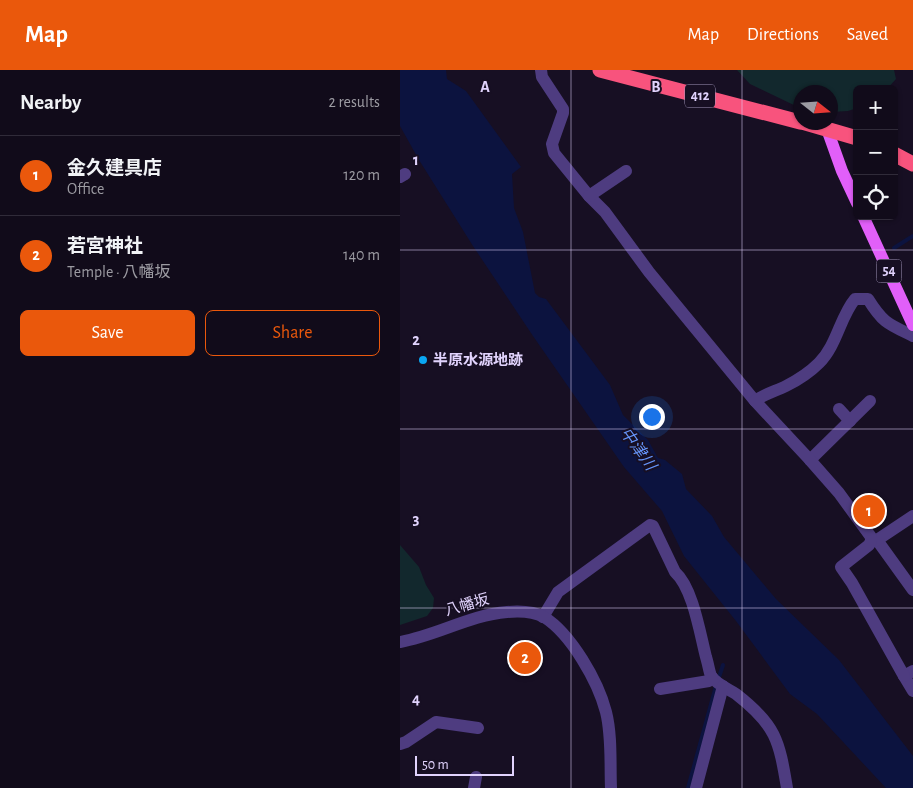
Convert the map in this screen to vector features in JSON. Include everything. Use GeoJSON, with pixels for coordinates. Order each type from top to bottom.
{"type":"FeatureCollection","features":[{"type":"Feature","properties":{"kind":"highway","name":"412"},"geometry":{"type":"LineString","coordinates":[[600,70],[631,74],[793,120]]}},
{"type":"Feature","properties":{"kind":"highway","name":"412"},"geometry":{"type":"LineString","coordinates":[[830,130],[853,137]]}},
{"type":"Feature","properties":{"kind":"highway"},"geometry":{"type":"LineString","coordinates":[[898,156],[913,164]]}},
{"type":"Feature","properties":{"kind":"main road"},"geometry":{"type":"LineString","coordinates":[[827,130],[842,171],[853,194]]}},
{"type":"Feature","properties":{"kind":"main road","name":"54"},"geometry":{"type":"LineString","coordinates":[[865,220],[913,325]]}},
{"type":"Feature","properties":{"kind":"street"},"geometry":{"type":"LineString","coordinates":[[541,70],[542,77],[563,109],[552,148],[589,196],[605,212],[649,272],[755,401],[839,493],[913,590]]}},
{"type":"Feature","properties":{"kind":"street"},"geometry":{"type":"LineString","coordinates":[[589,196],[626,171]]}},
{"type":"Feature","properties":{"kind":"street"},"geometry":{"type":"LineString","coordinates":[[755,401],[788,385],[820,363],[837,337],[850,306],[855,299],[868,299],[887,324],[913,336]]}},
{"type":"Feature","properties":{"kind":"street"},"geometry":{"type":"LineString","coordinates":[[810,460],[870,401]]}},
{"type":"Feature","properties":{"kind":"street"},"geometry":{"type":"LineString","coordinates":[[839,409],[850,421]]}},
{"type":"Feature","properties":{"kind":"street"},"geometry":{"type":"LineString","coordinates":[[911,519],[874,541],[841,567],[908,673],[913,691]]}},
{"type":"Feature","properties":{"kind":"street"},"geometry":{"type":"LineString","coordinates":[[610,788],[608,726],[606,712],[598,691],[572,645],[543,617],[558,592],[650,525],[653,526],[675,572],[681,577],[689,594],[712,677],[735,693],[763,718],[774,733],[788,788]]}},
{"type":"Feature","properties":{"kind":"street","name":"八幡坂"},"geometry":{"type":"LineString","coordinates":[[400,642],[504,612],[526,612],[543,617]]}},
{"type":"Feature","properties":{"kind":"street"},"geometry":{"type":"LineString","coordinates":[[660,689],[709,682],[712,677]]}},
{"type":"Feature","properties":{"kind":"street"},"geometry":{"type":"LineString","coordinates":[[696,788],[723,686]]}},
{"type":"Feature","properties":{"kind":"street"},"geometry":{"type":"LineString","coordinates":[[400,744],[436,722],[478,728]]}},
{"type":"Feature","properties":{"kind":"green space"},"geometry":{"type":"Polygon","coordinates":[[[737,70],[894,70],[896,79],[891,85],[853,85],[853,109],[838,112],[838,85],[793,85],[793,105],[750,84],[737,70]]]}},
{"type":"Feature","properties":{"kind":"green space"},"geometry":{"type":"Polygon","coordinates":[[[400,545],[419,567],[426,585],[434,598],[433,608],[427,616],[400,625],[400,545]]]}},
{"type":"Feature","properties":{"kind":"water","name":"中津川"},"geometry":{"type":"Polygon","coordinates":[[[400,70],[446,70],[447,79],[466,91],[521,167],[512,174],[514,208],[523,232],[535,293],[539,297],[546,299],[610,385],[623,415],[648,440],[658,458],[665,460],[682,474],[686,489],[712,516],[724,537],[776,599],[839,660],[913,756],[913,788],[886,788],[817,714],[790,694],[736,621],[684,556],[662,511],[624,467],[533,336],[419,160],[400,126],[400,70]]]}},
{"type":"Feature","properties":{"kind":"waterway"},"geometry":{"type":"LineString","coordinates":[[894,248],[913,236]]}},
{"type":"Feature","properties":{"kind":"waterway"},"geometry":{"type":"LineString","coordinates":[[718,680],[723,665]]}},
{"type":"Feature","properties":{"kind":"waterway"},"geometry":{"type":"LineString","coordinates":[[688,788],[716,686]]}},
{"type":"Feature","properties":{"kind":"place","name":"半原水源地跡"},"geometry":{"type":"Point","coordinates":[423,360]}},
{"type":"Feature","properties":{"kind":"place","name":"金久建具店"},"geometry":{"type":"Point","coordinates":[869,511]}},
{"type":"Feature","properties":{"kind":"place","name":"若宮神社"},"geometry":{"type":"Point","coordinates":[525,658]}}]}
